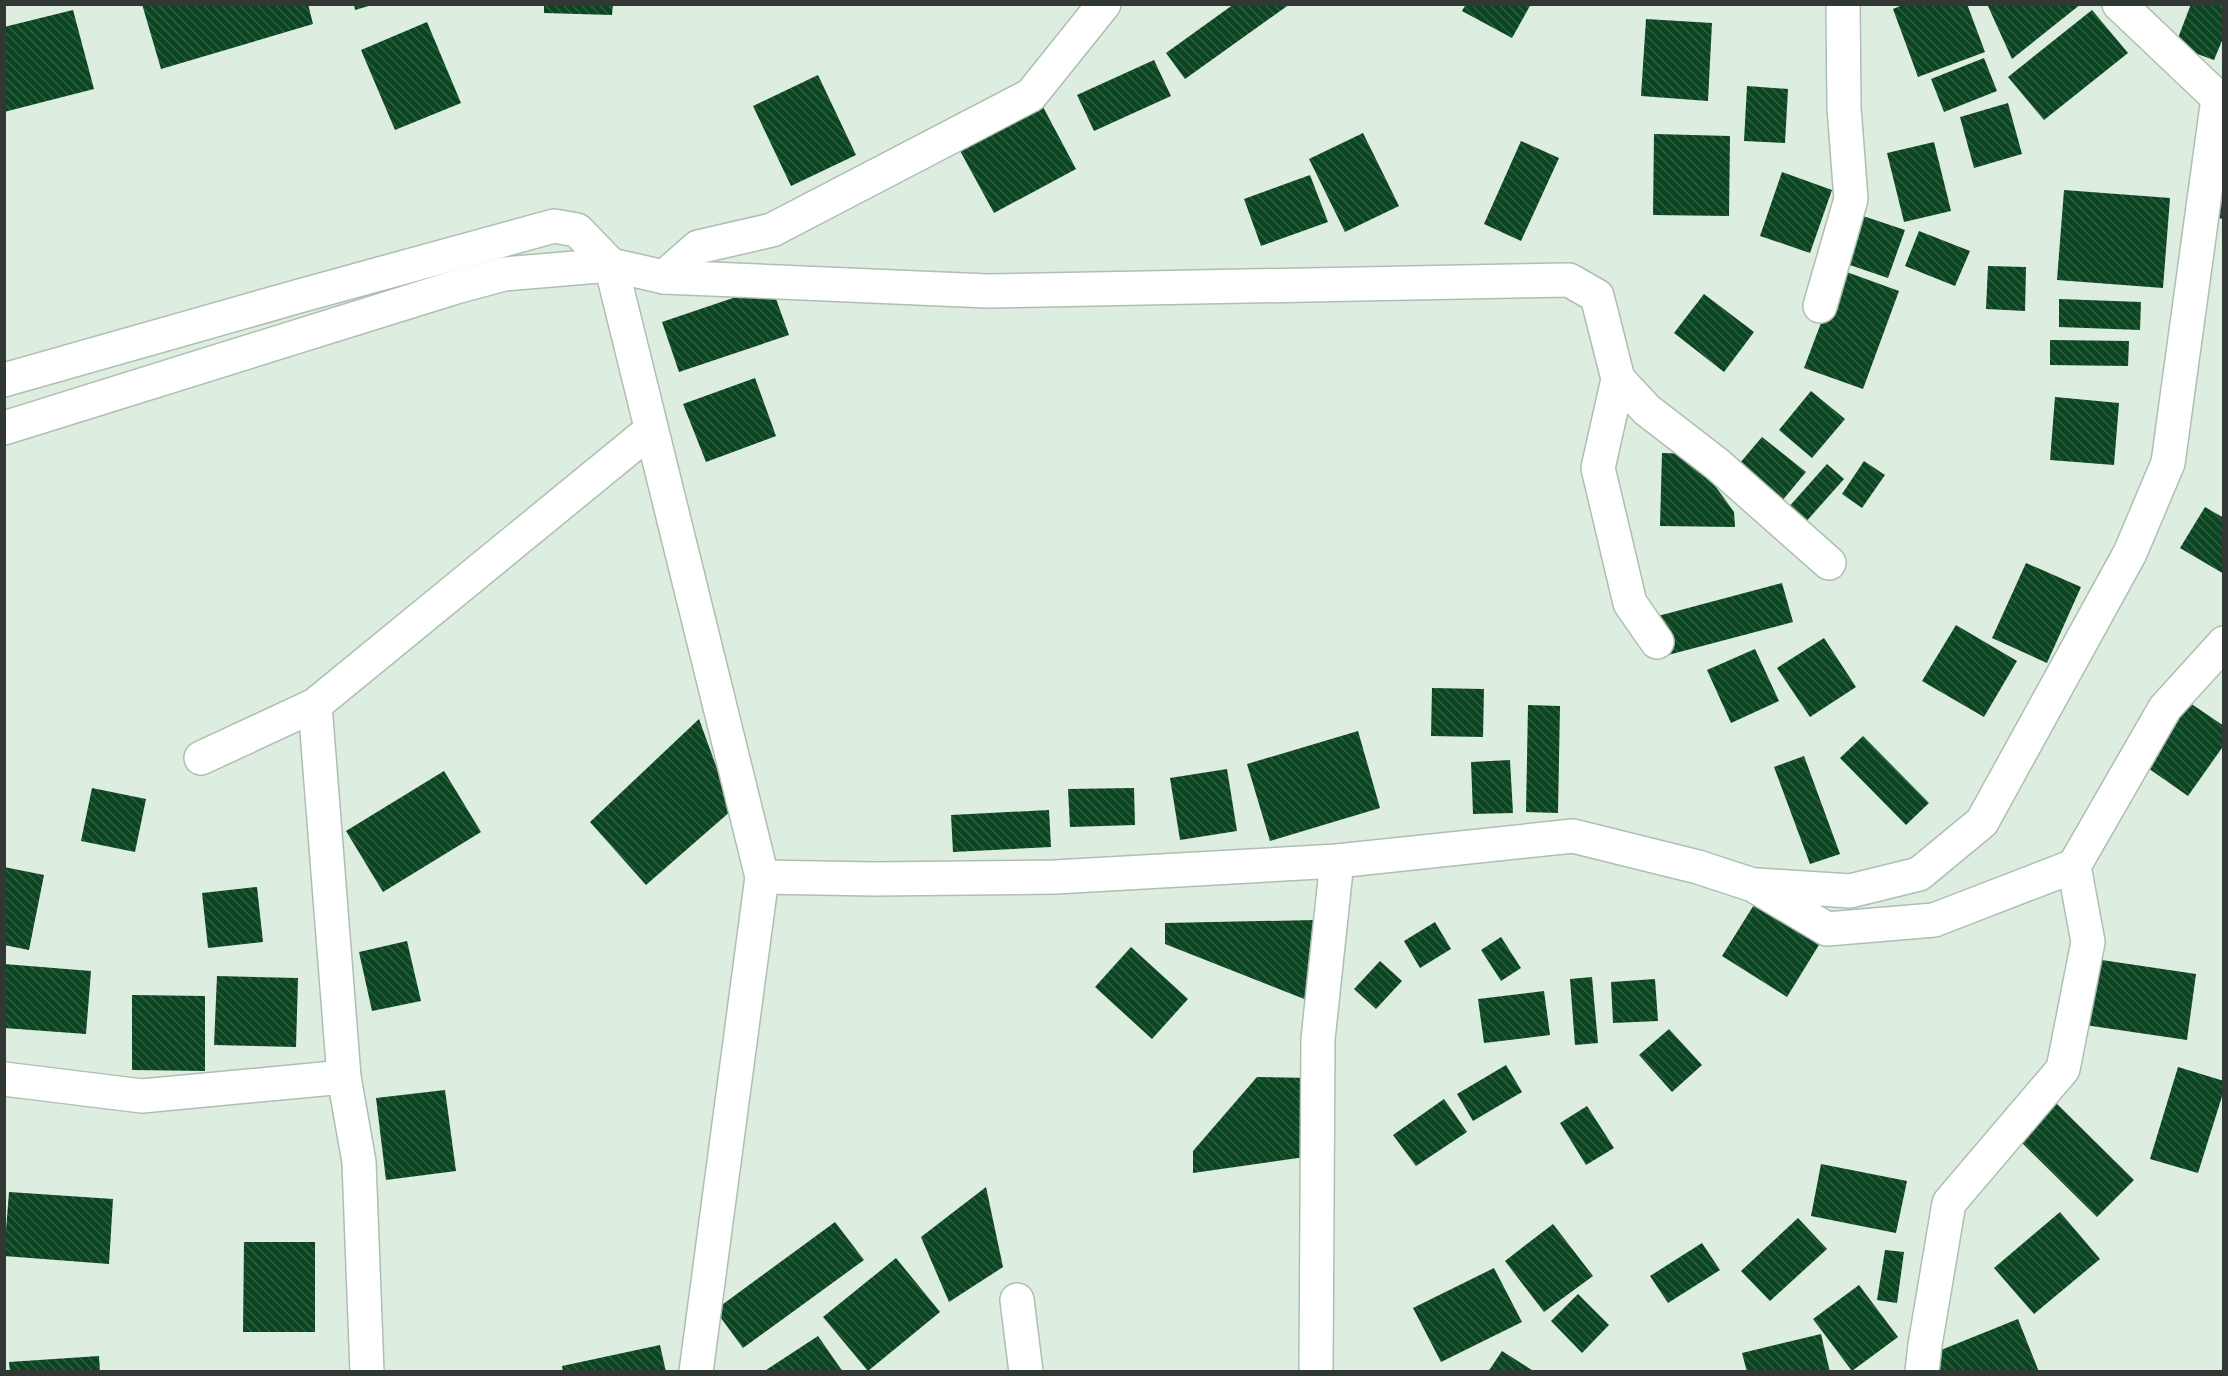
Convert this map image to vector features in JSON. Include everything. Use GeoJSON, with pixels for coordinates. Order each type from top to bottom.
{"type":"FeatureCollection","features":[{"type":"Feature","properties":{"kind":"street"},"geometry":{"type":"LineString","coordinates":[[664,277],[698,247],[772,230],[1031,95],[1104,4]]}},
{"type":"Feature","properties":{"kind":"street"},"geometry":{"type":"LineString","coordinates":[[1820,306],[1851,199],[1844,108],[1843,4]]}},
{"type":"Feature","properties":{"kind":"street"},"geometry":{"type":"LineString","coordinates":[[1753,885],[1850,891],[1919,874],[1982,822],[2130,553],[2168,463],[2221,99],[2120,4]]}},
{"type":"Feature","properties":{"kind":"street"},"geometry":{"type":"LineString","coordinates":[[4,380],[554,226],[577,230],[611,265],[762,877],[696,1371]]}},
{"type":"Feature","properties":{"kind":"street"},"geometry":{"type":"LineString","coordinates":[[4,428],[504,274],[611,265],[664,277],[987,291],[1569,280],[1597,296],[1618,379],[1598,468],[1630,603],[1657,642]]}},
{"type":"Feature","properties":{"kind":"street"},"geometry":{"type":"LineString","coordinates":[[1618,379],[1647,410],[1717,464],[1829,563]]}},
{"type":"Feature","properties":{"kind":"street"},"geometry":{"type":"LineString","coordinates":[[201,758],[315,705],[651,430]]}},
{"type":"Feature","properties":{"kind":"street"},"geometry":{"type":"LineString","coordinates":[[762,877],[874,879],[1055,877],[1337,861],[1574,836],[1698,867],[1753,885],[1827,929],[1934,920],[2074,866],[2165,708],[2223,643]]}},
{"type":"Feature","properties":{"kind":"street"},"geometry":{"type":"LineString","coordinates":[[315,705],[344,1077],[359,1162],[367,1371]]}},
{"type":"Feature","properties":{"kind":"street"},"geometry":{"type":"LineString","coordinates":[[1316,1371],[1318,1039],[1337,861]]}},
{"type":"Feature","properties":{"kind":"street"},"geometry":{"type":"LineString","coordinates":[[1922,1371],[1949,1203],[2063,1069],[2088,942],[2074,866]]}},
{"type":"Feature","properties":{"kind":"street"},"geometry":{"type":"LineString","coordinates":[[4,1079],[142,1096],[344,1077]]}},
{"type":"Feature","properties":{"kind":"street"},"geometry":{"type":"LineString","coordinates":[[1017,1300],[1026,1371]]}},
{"type":"Feature","properties":{"kind":"building"},"geometry":{"type":"Polygon","coordinates":[[[142,4],[308,4],[313,24],[161,69],[142,4]]]}},
{"type":"Feature","properties":{"kind":"building"},"geometry":{"type":"Polygon","coordinates":[[[354,4],[372,4],[372,5],[355,10],[354,4]]]}},
{"type":"Feature","properties":{"kind":"building"},"geometry":{"type":"Polygon","coordinates":[[[544,4],[613,4],[612,15],[544,13],[544,4]]]}},
{"type":"Feature","properties":{"kind":"building"},"geometry":{"type":"Polygon","coordinates":[[[1234,4],[1290,4],[1185,79],[1166,53],[1234,4]]]}},
{"type":"Feature","properties":{"kind":"building"},"geometry":{"type":"Polygon","coordinates":[[[1466,4],[1531,4],[1512,38],[1462,11],[1466,4]]]}},
{"type":"Feature","properties":{"kind":"building"},"geometry":{"type":"Polygon","coordinates":[[[1905,4],[1967,4],[1985,52],[1918,77],[1893,9],[1905,4]]]}},
{"type":"Feature","properties":{"kind":"building"},"geometry":{"type":"Polygon","coordinates":[[[1987,4],[2081,4],[2012,59],[1987,4]]]}},
{"type":"Feature","properties":{"kind":"building"},"geometry":{"type":"Polygon","coordinates":[[[2191,4],[2224,4],[2224,36],[2214,60],[2175,46],[2191,4]]]}},
{"type":"Feature","properties":{"kind":"building"},"geometry":{"type":"Polygon","coordinates":[[[73,10],[94,89],[4,112],[4,27],[73,10]]]}},
{"type":"Feature","properties":{"kind":"building"},"geometry":{"type":"Polygon","coordinates":[[[2092,10],[2128,53],[2044,120],[2008,77],[2092,10]]]}},
{"type":"Feature","properties":{"kind":"building"},"geometry":{"type":"Polygon","coordinates":[[[1646,19],[1712,23],[1708,101],[1641,96],[1646,19]]]}},
{"type":"Feature","properties":{"kind":"building"},"geometry":{"type":"Polygon","coordinates":[[[427,22],[461,103],[395,130],[361,50],[427,22]]]}},
{"type":"Feature","properties":{"kind":"building"},"geometry":{"type":"Polygon","coordinates":[[[1984,58],[1997,91],[1944,112],[1931,79],[1984,58]]]}},
{"type":"Feature","properties":{"kind":"building"},"geometry":{"type":"Polygon","coordinates":[[[1154,60],[1171,96],[1094,131],[1077,95],[1154,60]]]}},
{"type":"Feature","properties":{"kind":"building"},"geometry":{"type":"Polygon","coordinates":[[[818,75],[856,155],[791,186],[753,106],[818,75]]]}},
{"type":"Feature","properties":{"kind":"building"},"geometry":{"type":"Polygon","coordinates":[[[1747,86],[1788,89],[1785,143],[1744,141],[1747,86]]]}},
{"type":"Feature","properties":{"kind":"building"},"geometry":{"type":"Polygon","coordinates":[[[2008,103],[2022,154],[1974,168],[1960,117],[2008,103]]]}},
{"type":"Feature","properties":{"kind":"building"},"geometry":{"type":"Polygon","coordinates":[[[1042,105],[1076,169],[994,213],[959,149],[1042,105]]]}},
{"type":"Feature","properties":{"kind":"building"},"geometry":{"type":"Polygon","coordinates":[[[1363,133],[1399,206],[1345,232],[1309,159],[1363,133]]]}},
{"type":"Feature","properties":{"kind":"building"},"geometry":{"type":"Polygon","coordinates":[[[1654,134],[1730,136],[1729,216],[1653,215],[1654,134]]]}},
{"type":"Feature","properties":{"kind":"building"},"geometry":{"type":"Polygon","coordinates":[[[1521,141],[1559,158],[1521,241],[1484,224],[1521,141]]]}},
{"type":"Feature","properties":{"kind":"building"},"geometry":{"type":"Polygon","coordinates":[[[1934,142],[1951,211],[1904,222],[1887,153],[1934,142]]]}},
{"type":"Feature","properties":{"kind":"building"},"geometry":{"type":"Polygon","coordinates":[[[1782,172],[1832,190],[1810,253],[1760,236],[1782,172]]]}},
{"type":"Feature","properties":{"kind":"building"},"geometry":{"type":"Polygon","coordinates":[[[1310,175],[1328,222],[1261,246],[1244,199],[1310,175]]]}},
{"type":"Feature","properties":{"kind":"building"},"geometry":{"type":"Polygon","coordinates":[[[2064,190],[2170,198],[2163,288],[2057,280],[2064,190]]]}},
{"type":"Feature","properties":{"kind":"building"},"geometry":{"type":"Polygon","coordinates":[[[2222,196],[2224,196],[2224,219],[2218,218],[2222,196]]]}},
{"type":"Feature","properties":{"kind":"building"},"geometry":{"type":"Polygon","coordinates":[[[1857,214],[1905,230],[1888,278],[1841,262],[1857,214]]]}},
{"type":"Feature","properties":{"kind":"building"},"geometry":{"type":"Polygon","coordinates":[[[1919,231],[1970,251],[1955,286],[1905,266],[1919,231]]]}},
{"type":"Feature","properties":{"kind":"building"},"geometry":{"type":"Polygon","coordinates":[[[1988,266],[2026,267],[2025,311],[1986,309],[1988,266]]]}},
{"type":"Feature","properties":{"kind":"building"},"geometry":{"type":"Polygon","coordinates":[[[1841,270],[1899,291],[1863,389],[1804,368],[1841,270]]]}},
{"type":"Feature","properties":{"kind":"building"},"geometry":{"type":"Polygon","coordinates":[[[771,285],[789,335],[679,372],[662,322],[771,285]]]}},
{"type":"Feature","properties":{"kind":"building"},"geometry":{"type":"Polygon","coordinates":[[[1704,294],[1754,332],[1724,372],[1674,333],[1704,294]]]}},
{"type":"Feature","properties":{"kind":"building"},"geometry":{"type":"Polygon","coordinates":[[[2059,299],[2141,302],[2140,330],[2059,327],[2059,299]]]}},
{"type":"Feature","properties":{"kind":"building"},"geometry":{"type":"Polygon","coordinates":[[[2050,340],[2129,341],[2128,366],[2050,365],[2050,340]]]}},
{"type":"Feature","properties":{"kind":"building"},"geometry":{"type":"Polygon","coordinates":[[[755,378],[776,436],[706,462],[683,404],[755,378]]]}},
{"type":"Feature","properties":{"kind":"building"},"geometry":{"type":"Polygon","coordinates":[[[1811,391],[1845,419],[1812,458],[1779,430],[1811,391]]]}},
{"type":"Feature","properties":{"kind":"building"},"geometry":{"type":"Polygon","coordinates":[[[2055,397],[2119,403],[2114,465],[2050,460],[2055,397]]]}},
{"type":"Feature","properties":{"kind":"building"},"geometry":{"type":"Polygon","coordinates":[[[1762,437],[1806,472],[1777,507],[1734,470],[1762,437]]]}},
{"type":"Feature","properties":{"kind":"building"},"geometry":{"type":"Polygon","coordinates":[[[1662,453],[1692,454],[1734,512],[1735,527],[1660,526],[1662,453]]]}},
{"type":"Feature","properties":{"kind":"building"},"geometry":{"type":"Polygon","coordinates":[[[1864,461],[1885,475],[1862,508],[1842,494],[1864,461]]]}},
{"type":"Feature","properties":{"kind":"building"},"geometry":{"type":"Polygon","coordinates":[[[1827,464],[1844,479],[1804,524],[1787,509],[1827,464]]]}},
{"type":"Feature","properties":{"kind":"building"},"geometry":{"type":"Polygon","coordinates":[[[2205,507],[2224,518],[2224,574],[2180,548],[2205,507]]]}},
{"type":"Feature","properties":{"kind":"building"},"geometry":{"type":"Polygon","coordinates":[[[2026,563],[2081,587],[2047,663],[1992,638],[2026,563]]]}},
{"type":"Feature","properties":{"kind":"building"},"geometry":{"type":"Polygon","coordinates":[[[1782,583],[1793,622],[1668,655],[1658,616],[1782,583]]]}},
{"type":"Feature","properties":{"kind":"building"},"geometry":{"type":"Polygon","coordinates":[[[1956,625],[2017,661],[1984,717],[1922,681],[1956,625]]]}},
{"type":"Feature","properties":{"kind":"building"},"geometry":{"type":"Polygon","coordinates":[[[1824,638],[1856,687],[1810,717],[1777,668],[1824,638]]]}},
{"type":"Feature","properties":{"kind":"building"},"geometry":{"type":"Polygon","coordinates":[[[1755,649],[1779,701],[1731,723],[1707,670],[1755,649]]]}},
{"type":"Feature","properties":{"kind":"building"},"geometry":{"type":"Polygon","coordinates":[[[1432,688],[1484,689],[1483,737],[1431,736],[1432,688]]]}},
{"type":"Feature","properties":{"kind":"building"},"geometry":{"type":"Polygon","coordinates":[[[2190,703],[2224,726],[2224,745],[2188,796],[2145,766],[2190,703]]]}},
{"type":"Feature","properties":{"kind":"building"},"geometry":{"type":"Polygon","coordinates":[[[1528,705],[1560,706],[1558,813],[1526,812],[1528,705]]]}},
{"type":"Feature","properties":{"kind":"building"},"geometry":{"type":"Polygon","coordinates":[[[699,719],[732,810],[646,885],[590,822],[699,719]]]}},
{"type":"Feature","properties":{"kind":"building"},"geometry":{"type":"Polygon","coordinates":[[[1358,731],[1380,808],[1270,841],[1247,764],[1358,731]]]}},
{"type":"Feature","properties":{"kind":"building"},"geometry":{"type":"Polygon","coordinates":[[[1863,736],[1929,803],[1906,825],[1840,758],[1863,736]]]}},
{"type":"Feature","properties":{"kind":"building"},"geometry":{"type":"Polygon","coordinates":[[[1804,756],[1840,854],[1810,864],[1774,767],[1804,756]]]}},
{"type":"Feature","properties":{"kind":"building"},"geometry":{"type":"Polygon","coordinates":[[[1510,760],[1513,813],[1473,814],[1471,762],[1510,760]]]}},
{"type":"Feature","properties":{"kind":"building"},"geometry":{"type":"Polygon","coordinates":[[[1227,769],[1237,831],[1180,840],[1170,778],[1227,769]]]}},
{"type":"Feature","properties":{"kind":"building"},"geometry":{"type":"Polygon","coordinates":[[[444,771],[481,832],[383,892],[346,831],[444,771]]]}},
{"type":"Feature","properties":{"kind":"building"},"geometry":{"type":"Polygon","coordinates":[[[92,788],[146,799],[135,852],[81,841],[92,788]]]}},
{"type":"Feature","properties":{"kind":"building"},"geometry":{"type":"Polygon","coordinates":[[[1134,788],[1135,825],[1070,827],[1068,789],[1134,788]]]}},
{"type":"Feature","properties":{"kind":"building"},"geometry":{"type":"Polygon","coordinates":[[[1049,810],[1051,847],[953,852],[951,815],[1049,810]]]}},
{"type":"Feature","properties":{"kind":"building"},"geometry":{"type":"Polygon","coordinates":[[[4,867],[44,875],[29,950],[4,945],[4,867]]]}},
{"type":"Feature","properties":{"kind":"building"},"geometry":{"type":"Polygon","coordinates":[[[257,887],[263,942],[208,948],[202,893],[257,887]]]}},
{"type":"Feature","properties":{"kind":"building"},"geometry":{"type":"Polygon","coordinates":[[[1757,900],[1822,940],[1787,997],[1722,956],[1757,900]]]}},
{"type":"Feature","properties":{"kind":"building"},"geometry":{"type":"Polygon","coordinates":[[[1315,920],[1317,1004],[1165,944],[1165,923],[1315,920]]]}},
{"type":"Feature","properties":{"kind":"building"},"geometry":{"type":"Polygon","coordinates":[[[1435,922],[1451,949],[1420,968],[1404,941],[1435,922]]]}},
{"type":"Feature","properties":{"kind":"building"},"geometry":{"type":"Polygon","coordinates":[[[1501,937],[1521,968],[1501,981],[1481,950],[1501,937]]]}},
{"type":"Feature","properties":{"kind":"building"},"geometry":{"type":"Polygon","coordinates":[[[407,941],[421,1001],[372,1011],[359,952],[407,941]]]}},
{"type":"Feature","properties":{"kind":"building"},"geometry":{"type":"Polygon","coordinates":[[[1131,947],[1188,999],[1152,1039],[1095,987],[1131,947]]]}},
{"type":"Feature","properties":{"kind":"building"},"geometry":{"type":"Polygon","coordinates":[[[2095,959],[2196,974],[2187,1040],[2085,1025],[2095,959]]]}},
{"type":"Feature","properties":{"kind":"building"},"geometry":{"type":"Polygon","coordinates":[[[1380,961],[1402,981],[1376,1009],[1354,989],[1380,961]]]}},
{"type":"Feature","properties":{"kind":"building"},"geometry":{"type":"Polygon","coordinates":[[[4,964],[91,971],[86,1034],[4,1028],[4,964]]]}},
{"type":"Feature","properties":{"kind":"building"},"geometry":{"type":"Polygon","coordinates":[[[217,976],[298,978],[296,1047],[214,1045],[217,976]]]}},
{"type":"Feature","properties":{"kind":"building"},"geometry":{"type":"Polygon","coordinates":[[[1592,977],[1598,1043],[1575,1045],[1570,979],[1592,977]]]}},
{"type":"Feature","properties":{"kind":"building"},"geometry":{"type":"Polygon","coordinates":[[[1655,979],[1658,1021],[1613,1023],[1611,982],[1655,979]]]}},
{"type":"Feature","properties":{"kind":"building"},"geometry":{"type":"Polygon","coordinates":[[[1544,991],[1550,1035],[1484,1043],[1478,999],[1544,991]]]}},
{"type":"Feature","properties":{"kind":"building"},"geometry":{"type":"Polygon","coordinates":[[[132,995],[205,996],[205,1071],[132,1070],[132,995]]]}},
{"type":"Feature","properties":{"kind":"building"},"geometry":{"type":"Polygon","coordinates":[[[1669,1029],[1702,1065],[1672,1092],[1639,1055],[1669,1029]]]}},
{"type":"Feature","properties":{"kind":"building"},"geometry":{"type":"Polygon","coordinates":[[[1506,1065],[1522,1092],[1473,1121],[1457,1094],[1506,1065]]]}},
{"type":"Feature","properties":{"kind":"building"},"geometry":{"type":"Polygon","coordinates":[[[2178,1067],[2224,1081],[2224,1090],[2198,1173],[2150,1159],[2178,1067]]]}},
{"type":"Feature","properties":{"kind":"building"},"geometry":{"type":"Polygon","coordinates":[[[1257,1077],[1313,1078],[1305,1157],[1193,1173],[1193,1151],[1257,1077]]]}},
{"type":"Feature","properties":{"kind":"building"},"geometry":{"type":"Polygon","coordinates":[[[445,1090],[456,1171],[386,1180],[376,1098],[445,1090]]]}},
{"type":"Feature","properties":{"kind":"building"},"geometry":{"type":"Polygon","coordinates":[[[2051,1098],[2134,1180],[2097,1217],[2014,1135],[2051,1098]]]}},
{"type":"Feature","properties":{"kind":"building"},"geometry":{"type":"Polygon","coordinates":[[[1444,1099],[1467,1132],[1416,1166],[1393,1135],[1444,1099]]]}},
{"type":"Feature","properties":{"kind":"building"},"geometry":{"type":"Polygon","coordinates":[[[1587,1106],[1614,1148],[1586,1165],[1560,1123],[1587,1106]]]}},
{"type":"Feature","properties":{"kind":"building"},"geometry":{"type":"Polygon","coordinates":[[[1821,1164],[1907,1181],[1896,1233],[1811,1216],[1821,1164]]]}},
{"type":"Feature","properties":{"kind":"building"},"geometry":{"type":"Polygon","coordinates":[[[986,1187],[1003,1267],[949,1302],[921,1237],[986,1187]]]}},
{"type":"Feature","properties":{"kind":"building"},"geometry":{"type":"Polygon","coordinates":[[[9,1192],[113,1199],[109,1264],[4,1256],[9,1192]]]}},
{"type":"Feature","properties":{"kind":"building"},"geometry":{"type":"Polygon","coordinates":[[[2060,1212],[2100,1259],[2034,1314],[1994,1268],[2060,1212]]]}},
{"type":"Feature","properties":{"kind":"building"},"geometry":{"type":"Polygon","coordinates":[[[1798,1218],[1827,1249],[1770,1301],[1741,1271],[1798,1218]]]}},
{"type":"Feature","properties":{"kind":"building"},"geometry":{"type":"Polygon","coordinates":[[[835,1222],[864,1260],[743,1348],[715,1310],[835,1222]]]}},
{"type":"Feature","properties":{"kind":"building"},"geometry":{"type":"Polygon","coordinates":[[[1553,1224],[1593,1276],[1544,1312],[1505,1261],[1553,1224]]]}},
{"type":"Feature","properties":{"kind":"building"},"geometry":{"type":"Polygon","coordinates":[[[244,1242],[315,1242],[315,1332],[243,1332],[244,1242]]]}},
{"type":"Feature","properties":{"kind":"building"},"geometry":{"type":"Polygon","coordinates":[[[1702,1243],[1720,1270],[1668,1303],[1650,1276],[1702,1243]]]}},
{"type":"Feature","properties":{"kind":"building"},"geometry":{"type":"Polygon","coordinates":[[[1885,1250],[1904,1252],[1897,1303],[1877,1300],[1885,1250]]]}},
{"type":"Feature","properties":{"kind":"building"},"geometry":{"type":"Polygon","coordinates":[[[896,1258],[940,1312],[868,1371],[823,1317],[896,1258]]]}},
{"type":"Feature","properties":{"kind":"building"},"geometry":{"type":"Polygon","coordinates":[[[1494,1268],[1522,1322],[1441,1362],[1413,1308],[1494,1268]]]}},
{"type":"Feature","properties":{"kind":"building"},"geometry":{"type":"Polygon","coordinates":[[[1859,1285],[1898,1337],[1852,1371],[1813,1319],[1859,1285]]]}},
{"type":"Feature","properties":{"kind":"building"},"geometry":{"type":"Polygon","coordinates":[[[1578,1294],[1609,1325],[1582,1353],[1551,1321],[1578,1294]]]}},
{"type":"Feature","properties":{"kind":"building"},"geometry":{"type":"Polygon","coordinates":[[[2018,1319],[2039,1372],[1938,1372],[1931,1354],[2018,1319]]]}},
{"type":"Feature","properties":{"kind":"building"},"geometry":{"type":"Polygon","coordinates":[[[1821,1334],[1830,1372],[1747,1372],[1742,1353],[1821,1334]]]}},
{"type":"Feature","properties":{"kind":"building"},"geometry":{"type":"Polygon","coordinates":[[[818,1336],[843,1372],[763,1372],[818,1336]]]}},
{"type":"Feature","properties":{"kind":"building"},"geometry":{"type":"Polygon","coordinates":[[[660,1345],[666,1372],[563,1372],[562,1366],[660,1345]]]}},
{"type":"Feature","properties":{"kind":"building"},"geometry":{"type":"Polygon","coordinates":[[[1502,1351],[1535,1372],[1488,1372],[1502,1351]]]}},
{"type":"Feature","properties":{"kind":"building"},"geometry":{"type":"Polygon","coordinates":[[[99,1356],[100,1372],[10,1372],[9,1362],[99,1356]]]}}]}
